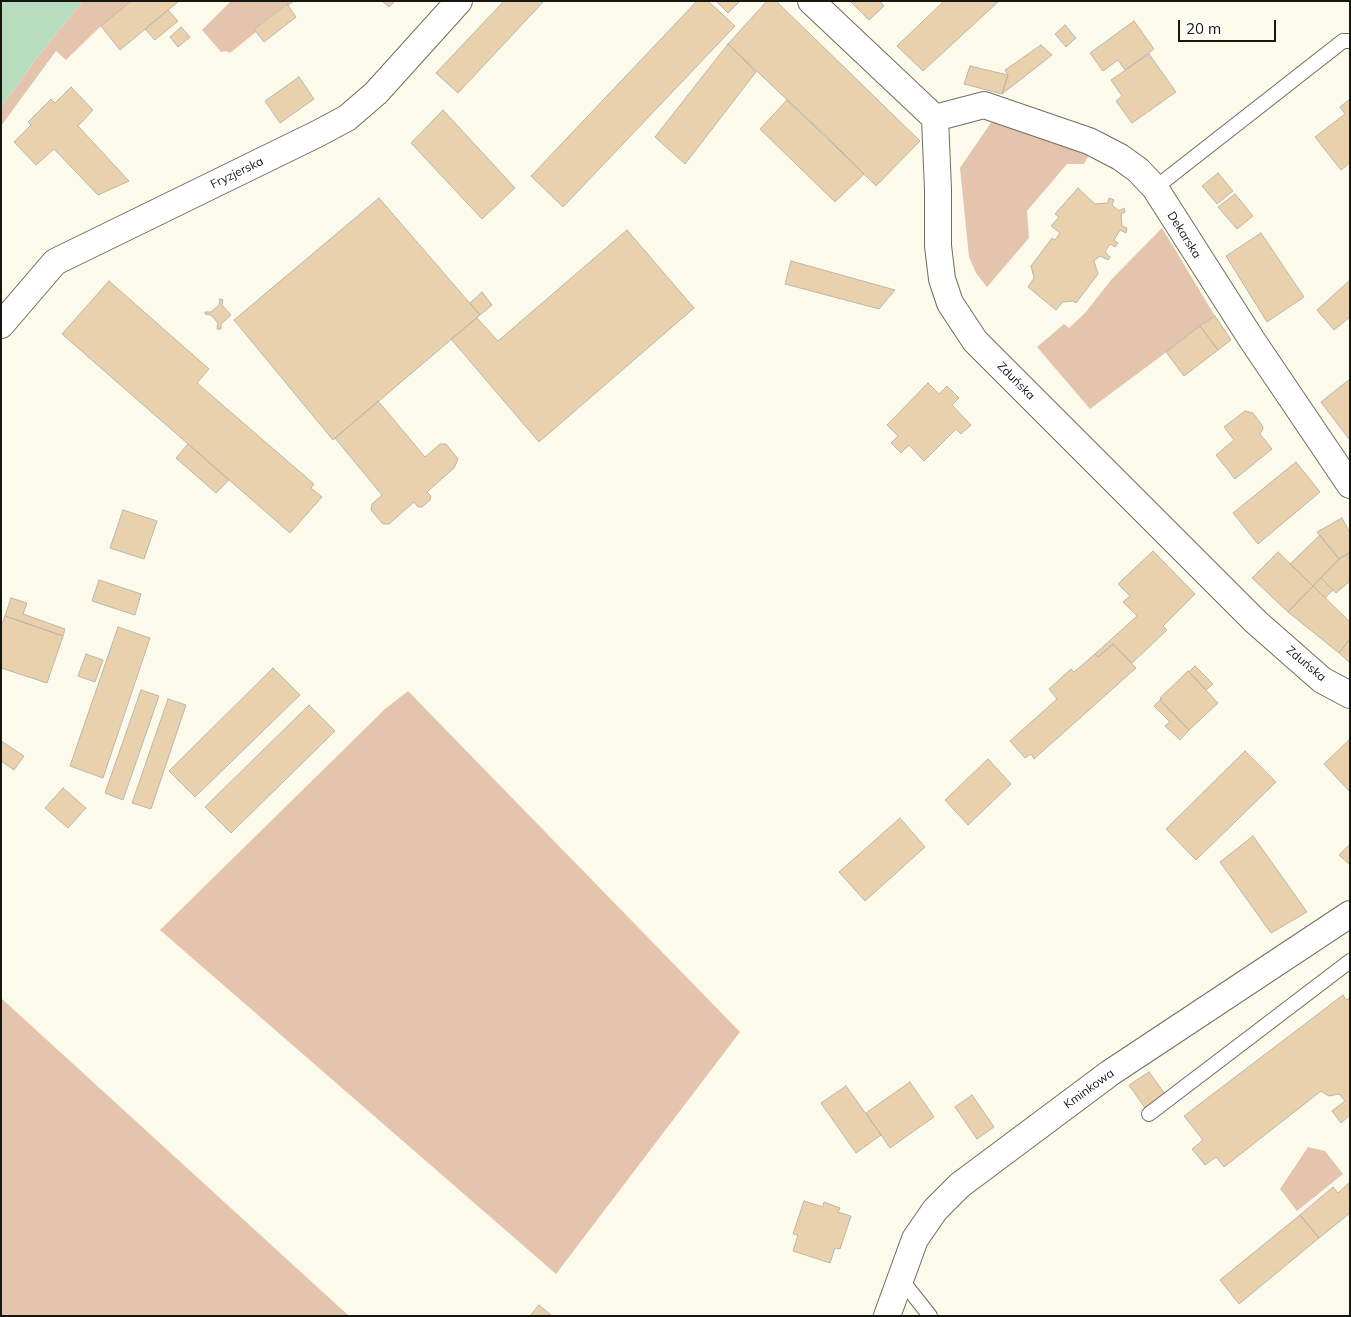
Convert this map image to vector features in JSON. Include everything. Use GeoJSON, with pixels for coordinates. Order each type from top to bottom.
{"type":"FeatureCollection","features":[{"type":"Feature","properties":{"kind":"street","name":"Fryzjerska"},"geometry":{"type":"LineString","coordinates":[[1,325],[55,262],[347,118],[376,93],[459,1]]}},
{"type":"Feature","properties":{"kind":"street"},"geometry":{"type":"LineString","coordinates":[[811,1],[935,118]]}},
{"type":"Feature","properties":{"kind":"street","name":"Dekarska"},"geometry":{"type":"LineString","coordinates":[[935,118],[984,105],[1089,141],[1120,157],[1138,170],[1155,188],[1252,340],[1350,485]]}},
{"type":"Feature","properties":{"kind":"street","name":"Zduńska"},"geometry":{"type":"LineString","coordinates":[[935,118],[938,246],[942,279],[950,303],[975,341],[1256,622],[1322,680],[1350,695]]}},
{"type":"Feature","properties":{"kind":"street","name":"Kminkowa"},"geometry":{"type":"LineString","coordinates":[[887,1316],[908,1255],[920,1232],[936,1210],[960,1185],[1110,1073],[1350,914]]}},
{"type":"Feature","properties":{"kind":"lane"},"geometry":{"type":"LineString","coordinates":[[1155,188],[1343,41],[1350,41]]}},
{"type":"Feature","properties":{"kind":"lane"},"geometry":{"type":"LineString","coordinates":[[1149,1114],[1350,961]]}},
{"type":"Feature","properties":{"kind":"lane"},"geometry":{"type":"LineString","coordinates":[[900,1278],[930,1316]]}},
{"type":"Feature","properties":{"kind":"shaded area"},"geometry":{"type":"Polygon","coordinates":[[[1,1],[83,1],[35,60],[1,107],[1,1]]]}},
{"type":"Feature","properties":{"kind":"shaded area"},"geometry":{"type":"Polygon","coordinates":[[[83,1],[131,1],[101,26],[66,60],[56,51],[1,126],[1,107],[35,60],[83,1]]]}},
{"type":"Feature","properties":{"kind":"shaded area"},"geometry":{"type":"Polygon","coordinates":[[[231,1],[295,1],[288,6],[286,4],[254,29],[256,32],[230,53],[226,51],[221,52],[202,30],[231,1]]]}},
{"type":"Feature","properties":{"kind":"shaded area"},"geometry":{"type":"Polygon","coordinates":[[[994,118],[1090,153],[1084,164],[1067,164],[1027,211],[1029,238],[987,287],[976,273],[969,257],[960,168],[994,118]]]}},
{"type":"Feature","properties":{"kind":"shaded area"},"geometry":{"type":"Polygon","coordinates":[[[1162,228],[1215,316],[1090,409],[1037,347],[1064,324],[1069,328],[1085,313],[1111,280],[1162,228]]]}},
{"type":"Feature","properties":{"kind":"shaded area"},"geometry":{"type":"Polygon","coordinates":[[[408,691],[740,1032],[556,1274],[160,930],[385,709],[408,691]]]}},
{"type":"Feature","properties":{"kind":"shaded area"},"geometry":{"type":"Polygon","coordinates":[[[1,998],[349,1316],[1,1316],[1,998]]]}},
{"type":"Feature","properties":{"kind":"shaded area"},"geometry":{"type":"Polygon","coordinates":[[[1308,1147],[1325,1151],[1343,1174],[1297,1211],[1280,1189],[1308,1147]]]}},
{"type":"Feature","properties":{"kind":"building"},"geometry":{"type":"Polygon","coordinates":[[[131,1],[179,1],[120,50],[101,26],[131,1]]]}},
{"type":"Feature","properties":{"kind":"building"},"geometry":{"type":"Polygon","coordinates":[[[382,1],[395,1],[389,7],[382,1]]]}},
{"type":"Feature","properties":{"kind":"building"},"geometry":{"type":"Polygon","coordinates":[[[504,1],[544,1],[458,93],[436,73],[504,1]]]}},
{"type":"Feature","properties":{"kind":"building"},"geometry":{"type":"Polygon","coordinates":[[[697,1],[708,1],[735,26],[563,207],[531,176],[697,1]]]}},
{"type":"Feature","properties":{"kind":"building"},"geometry":{"type":"Polygon","coordinates":[[[716,1],[740,1],[728,13],[716,1]]]}},
{"type":"Feature","properties":{"kind":"building"},"geometry":{"type":"Polygon","coordinates":[[[767,1],[776,1],[920,141],[876,186],[728,44],[767,1]]]}},
{"type":"Feature","properties":{"kind":"building"},"geometry":{"type":"Polygon","coordinates":[[[850,1],[880,1],[884,6],[869,20],[850,1]]]}},
{"type":"Feature","properties":{"kind":"building"},"geometry":{"type":"Polygon","coordinates":[[[944,1],[999,1],[923,71],[897,46],[944,1]]]}},
{"type":"Feature","properties":{"kind":"building"},"geometry":{"type":"Polygon","coordinates":[[[287,4],[296,17],[264,42],[254,29],[287,4]]]}},
{"type":"Feature","properties":{"kind":"building"},"geometry":{"type":"Polygon","coordinates":[[[168,10],[178,21],[155,40],[145,29],[168,10]]]}},
{"type":"Feature","properties":{"kind":"building"},"geometry":{"type":"Polygon","coordinates":[[[1134,21],[1154,49],[1125,70],[1118,60],[1103,71],[1090,53],[1134,21]]]}},
{"type":"Feature","properties":{"kind":"building"},"geometry":{"type":"Polygon","coordinates":[[[1065,25],[1076,38],[1066,47],[1055,34],[1065,25]]]}},
{"type":"Feature","properties":{"kind":"building"},"geometry":{"type":"Polygon","coordinates":[[[181,27],[190,37],[178,47],[170,37],[181,27]]]}},
{"type":"Feature","properties":{"kind":"building"},"geometry":{"type":"Polygon","coordinates":[[[728,44],[756,72],[685,164],[655,137],[728,44]]]}},
{"type":"Feature","properties":{"kind":"building"},"geometry":{"type":"Polygon","coordinates":[[[1041,45],[1052,55],[1002,94],[1008,75],[1005,70],[1041,45]]]}},
{"type":"Feature","properties":{"kind":"building"},"geometry":{"type":"Polygon","coordinates":[[[1149,54],[1176,92],[1132,123],[1116,101],[1122,96],[1111,80],[1149,54]]]}},
{"type":"Feature","properties":{"kind":"building"},"geometry":{"type":"Polygon","coordinates":[[[970,66],[1008,75],[1002,94],[964,84],[970,66]]]}},
{"type":"Feature","properties":{"kind":"building"},"geometry":{"type":"Polygon","coordinates":[[[299,77],[314,99],[280,123],[265,101],[299,77]]]}},
{"type":"Feature","properties":{"kind":"building"},"geometry":{"type":"Polygon","coordinates":[[[71,87],[93,110],[78,126],[129,181],[98,195],[54,149],[36,165],[14,142],[31,125],[28,122],[51,99],[55,103],[71,87]]]}},
{"type":"Feature","properties":{"kind":"building"},"geometry":{"type":"Polygon","coordinates":[[[1350,99],[1350,163],[1341,170],[1315,137],[1345,114],[1340,107],[1350,99]]]}},
{"type":"Feature","properties":{"kind":"building"},"geometry":{"type":"Polygon","coordinates":[[[787,100],[864,174],[835,202],[760,129],[787,100]]]}},
{"type":"Feature","properties":{"kind":"building"},"geometry":{"type":"Polygon","coordinates":[[[443,110],[515,188],[482,219],[411,143],[443,110]]]}},
{"type":"Feature","properties":{"kind":"building"},"geometry":{"type":"Polygon","coordinates":[[[1218,173],[1233,191],[1217,204],[1202,186],[1218,173]]]}},
{"type":"Feature","properties":{"kind":"building"},"geometry":{"type":"Polygon","coordinates":[[[1078,188],[1095,204],[1108,203],[1109,198],[1114,200],[1112,205],[1119,211],[1124,208],[1125,212],[1121,214],[1122,226],[1127,228],[1126,233],[1120,230],[1114,240],[1118,243],[1115,247],[1110,244],[1105,252],[1110,257],[1108,260],[1100,256],[1094,261],[1098,274],[1076,303],[1073,301],[1063,302],[1056,310],[1028,287],[1034,278],[1031,266],[1052,238],[1055,240],[1060,233],[1051,226],[1059,217],[1055,214],[1078,188]]]}},
{"type":"Feature","properties":{"kind":"building"},"geometry":{"type":"Polygon","coordinates":[[[1235,194],[1253,216],[1237,229],[1218,207],[1235,194]]]}},
{"type":"Feature","properties":{"kind":"building"},"geometry":{"type":"Polygon","coordinates":[[[379,198],[480,315],[333,440],[234,320],[379,198]]]}},
{"type":"Feature","properties":{"kind":"building"},"geometry":{"type":"Polygon","coordinates":[[[627,230],[694,308],[539,442],[451,339],[477,318],[498,341],[627,230]]]}},
{"type":"Feature","properties":{"kind":"building"},"geometry":{"type":"Polygon","coordinates":[[[1261,233],[1304,297],[1267,322],[1226,256],[1261,233]]]}},
{"type":"Feature","properties":{"kind":"building"},"geometry":{"type":"Polygon","coordinates":[[[791,261],[895,290],[879,309],[785,284],[791,261]]]}},
{"type":"Feature","properties":{"kind":"building"},"geometry":{"type":"Polygon","coordinates":[[[1350,280],[1350,317],[1334,330],[1317,310],[1350,280]]]}},
{"type":"Feature","properties":{"kind":"building"},"geometry":{"type":"Polygon","coordinates":[[[109,281],[209,369],[197,383],[314,484],[311,488],[322,497],[290,533],[62,334],[109,281]]]}},
{"type":"Feature","properties":{"kind":"building"},"geometry":{"type":"Polygon","coordinates":[[[482,292],[492,305],[480,315],[470,303],[482,292]]]}},
{"type":"Feature","properties":{"kind":"building"},"geometry":{"type":"Polygon","coordinates":[[[220,299],[223,300],[222,305],[231,315],[221,324],[221,329],[217,329],[218,323],[211,315],[205,314],[205,312],[211,312],[219,305],[220,299]]]}},
{"type":"Feature","properties":{"kind":"building"},"geometry":{"type":"Polygon","coordinates":[[[1215,316],[1231,340],[1218,350],[1200,326],[1215,316]]]}},
{"type":"Feature","properties":{"kind":"building"},"geometry":{"type":"Polygon","coordinates":[[[1200,326],[1218,350],[1184,376],[1166,352],[1200,326]]]}},
{"type":"Feature","properties":{"kind":"building"},"geometry":{"type":"Polygon","coordinates":[[[1350,379],[1350,438],[1349,439],[1321,402],[1350,379]]]}},
{"type":"Feature","properties":{"kind":"building"},"geometry":{"type":"Polygon","coordinates":[[[928,383],[939,394],[947,386],[959,398],[952,405],[971,425],[961,434],[956,429],[924,461],[909,445],[901,453],[891,443],[898,436],[887,425],[928,383]]]}},
{"type":"Feature","properties":{"kind":"building"},"geometry":{"type":"Polygon","coordinates":[[[378,401],[425,457],[440,444],[446,444],[458,459],[454,468],[427,492],[431,496],[430,500],[422,507],[418,507],[414,502],[389,524],[383,524],[371,510],[372,504],[382,495],[335,438],[378,401]]]}},
{"type":"Feature","properties":{"kind":"building"},"geometry":{"type":"Polygon","coordinates":[[[1245,411],[1253,413],[1262,425],[1263,429],[1260,434],[1272,449],[1235,479],[1216,455],[1234,440],[1224,427],[1245,411]]]}},
{"type":"Feature","properties":{"kind":"building"},"geometry":{"type":"Polygon","coordinates":[[[188,444],[229,480],[216,493],[176,458],[188,444]]]}},
{"type":"Feature","properties":{"kind":"building"},"geometry":{"type":"Polygon","coordinates":[[[1296,462],[1320,492],[1258,544],[1233,513],[1296,462]]]}},
{"type":"Feature","properties":{"kind":"building"},"geometry":{"type":"Polygon","coordinates":[[[123,510],[157,521],[144,559],[110,548],[123,510]]]}},
{"type":"Feature","properties":{"kind":"building"},"geometry":{"type":"Polygon","coordinates":[[[1342,518],[1350,533],[1350,552],[1339,559],[1317,532],[1342,518]]]}},
{"type":"Feature","properties":{"kind":"building"},"geometry":{"type":"Polygon","coordinates":[[[1320,535],[1339,559],[1313,586],[1290,564],[1320,535]]]}},
{"type":"Feature","properties":{"kind":"building"},"geometry":{"type":"Polygon","coordinates":[[[1153,551],[1195,594],[1163,626],[1167,630],[1132,663],[1113,644],[1098,657],[1095,654],[1137,616],[1123,602],[1130,596],[1118,584],[1153,551]]]}},
{"type":"Feature","properties":{"kind":"building"},"geometry":{"type":"Polygon","coordinates":[[[1278,552],[1313,586],[1288,612],[1252,578],[1278,552]]]}},
{"type":"Feature","properties":{"kind":"building"},"geometry":{"type":"Polygon","coordinates":[[[1350,553],[1350,581],[1336,593],[1321,578],[1339,559],[1350,553]]]}},
{"type":"Feature","properties":{"kind":"building"},"geometry":{"type":"Polygon","coordinates":[[[1321,578],[1333,590],[1325,598],[1313,586],[1321,578]]]}},
{"type":"Feature","properties":{"kind":"building"},"geometry":{"type":"Polygon","coordinates":[[[99,580],[141,594],[135,615],[92,601],[99,580]]]}},
{"type":"Feature","properties":{"kind":"building"},"geometry":{"type":"Polygon","coordinates":[[[1313,586],[1350,622],[1350,639],[1339,653],[1288,612],[1313,586]]]}},
{"type":"Feature","properties":{"kind":"building"},"geometry":{"type":"Polygon","coordinates":[[[11,598],[27,603],[23,614],[65,629],[63,636],[5,616],[11,598]]]}},
{"type":"Feature","properties":{"kind":"building"},"geometry":{"type":"Polygon","coordinates":[[[5,616],[63,636],[47,683],[1,668],[1,627],[5,616]]]}},
{"type":"Feature","properties":{"kind":"building"},"geometry":{"type":"Polygon","coordinates":[[[118,627],[150,638],[103,778],[70,766],[118,627]]]}},
{"type":"Feature","properties":{"kind":"building"},"geometry":{"type":"Polygon","coordinates":[[[1350,639],[1350,663],[1339,653],[1350,639]]]}},
{"type":"Feature","properties":{"kind":"building"},"geometry":{"type":"Polygon","coordinates":[[[1113,644],[1136,668],[1034,759],[1031,754],[1025,758],[1010,741],[1057,699],[1049,689],[1071,669],[1074,672],[1095,654],[1098,657],[1113,644]]]}},
{"type":"Feature","properties":{"kind":"building"},"geometry":{"type":"Polygon","coordinates":[[[86,654],[103,660],[95,682],[78,676],[86,654]]]}},
{"type":"Feature","properties":{"kind":"building"},"geometry":{"type":"Polygon","coordinates":[[[1195,666],[1213,684],[1206,690],[1189,672],[1195,666]]]}},
{"type":"Feature","properties":{"kind":"building"},"geometry":{"type":"Polygon","coordinates":[[[273,668],[300,695],[195,797],[169,771],[273,668]]]}},
{"type":"Feature","properties":{"kind":"building"},"geometry":{"type":"Polygon","coordinates":[[[1188,671],[1218,703],[1189,730],[1160,700],[1188,671]]]}},
{"type":"Feature","properties":{"kind":"building"},"geometry":{"type":"Polygon","coordinates":[[[141,690],[159,696],[123,800],[105,793],[141,690]]]}},
{"type":"Feature","properties":{"kind":"building"},"geometry":{"type":"Polygon","coordinates":[[[168,699],[186,705],[151,809],[132,803],[168,699]]]}},
{"type":"Feature","properties":{"kind":"building"},"geometry":{"type":"Polygon","coordinates":[[[1160,700],[1189,730],[1180,740],[1165,726],[1170,722],[1154,706],[1160,700]]]}},
{"type":"Feature","properties":{"kind":"building"},"geometry":{"type":"Polygon","coordinates":[[[309,705],[335,731],[231,833],[205,807],[309,705]]]}},
{"type":"Feature","properties":{"kind":"building"},"geometry":{"type":"Polygon","coordinates":[[[1350,739],[1350,792],[1324,764],[1350,739]]]}},
{"type":"Feature","properties":{"kind":"building"},"geometry":{"type":"Polygon","coordinates":[[[1,741],[24,756],[14,770],[1,761],[1,741]]]}},
{"type":"Feature","properties":{"kind":"building"},"geometry":{"type":"Polygon","coordinates":[[[1245,751],[1276,782],[1196,860],[1166,829],[1245,751]]]}},
{"type":"Feature","properties":{"kind":"building"},"geometry":{"type":"Polygon","coordinates":[[[988,759],[1011,784],[968,825],[945,800],[988,759]]]}},
{"type":"Feature","properties":{"kind":"building"},"geometry":{"type":"Polygon","coordinates":[[[63,788],[86,808],[68,828],[45,808],[63,788]]]}},
{"type":"Feature","properties":{"kind":"building"},"geometry":{"type":"Polygon","coordinates":[[[900,818],[925,847],[865,901],[839,872],[900,818]]]}},
{"type":"Feature","properties":{"kind":"building"},"geometry":{"type":"Polygon","coordinates":[[[1253,836],[1307,912],[1271,933],[1220,862],[1253,836]]]}},
{"type":"Feature","properties":{"kind":"building"},"geometry":{"type":"Polygon","coordinates":[[[1350,844],[1350,865],[1339,855],[1350,844]]]}},
{"type":"Feature","properties":{"kind":"building"},"geometry":{"type":"Polygon","coordinates":[[[1343,995],[1346,1000],[1350,998],[1350,1115],[1341,1123],[1332,1111],[1345,1101],[1339,1094],[1329,1096],[1321,1091],[1224,1167],[1216,1157],[1205,1165],[1192,1149],[1203,1140],[1184,1116],[1343,995]]]}},
{"type":"Feature","properties":{"kind":"building"},"geometry":{"type":"Polygon","coordinates":[[[1149,1072],[1165,1094],[1145,1108],[1129,1085],[1149,1072]]]}},
{"type":"Feature","properties":{"kind":"building"},"geometry":{"type":"Polygon","coordinates":[[[910,1082],[934,1117],[890,1148],[866,1113],[910,1082]]]}},
{"type":"Feature","properties":{"kind":"building"},"geometry":{"type":"Polygon","coordinates":[[[846,1086],[881,1135],[856,1153],[821,1103],[846,1086]]]}},
{"type":"Feature","properties":{"kind":"building"},"geometry":{"type":"Polygon","coordinates":[[[972,1095],[994,1127],[977,1139],[955,1107],[972,1095]]]}},
{"type":"Feature","properties":{"kind":"building"},"geometry":{"type":"Polygon","coordinates":[[[1349,1183],[1350,1213],[1319,1238],[1300,1215],[1333,1187],[1338,1193],[1349,1183]]]}},
{"type":"Feature","properties":{"kind":"building"},"geometry":{"type":"Polygon","coordinates":[[[804,1201],[823,1207],[824,1202],[840,1208],[838,1212],[851,1216],[840,1249],[835,1248],[830,1263],[793,1251],[798,1235],[793,1234],[804,1201]]]}},
{"type":"Feature","properties":{"kind":"building"},"geometry":{"type":"Polygon","coordinates":[[[1300,1215],[1319,1238],[1239,1304],[1220,1280],[1300,1215]]]}},
{"type":"Feature","properties":{"kind":"building"},"geometry":{"type":"Polygon","coordinates":[[[539,1305],[552,1316],[530,1316],[539,1305]]]}}]}
